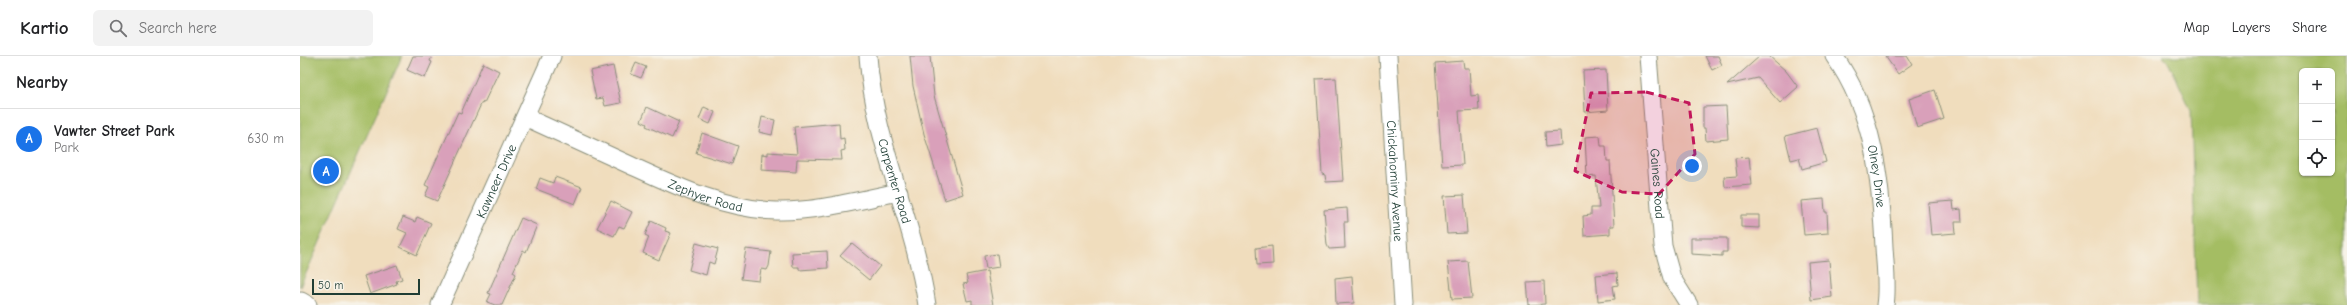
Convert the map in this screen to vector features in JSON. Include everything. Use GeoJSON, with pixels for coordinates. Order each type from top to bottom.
{"type":"FeatureCollection","features":[{"type":"Feature","properties":{"kind":"street","name":"Kawneer Drive"},"geometry":{"type":"LineString","coordinates":[[440,305],[552,56]]}},
{"type":"Feature","properties":{"kind":"street","name":"Carpenter Road"},"geometry":{"type":"LineString","coordinates":[[868,56],[873,96],[882,138],[899,192],[927,305]]}},
{"type":"Feature","properties":{"kind":"street","name":"Chickahominy Avenue"},"geometry":{"type":"LineString","coordinates":[[1388,56],[1403,305]]}},
{"type":"Feature","properties":{"kind":"street","name":"Gaines Road"},"geometry":{"type":"LineString","coordinates":[[1648,56],[1663,246],[1672,278],[1689,305]]}},
{"type":"Feature","properties":{"kind":"street","name":"Olney Drive"},"geometry":{"type":"LineString","coordinates":[[1834,56],[1853,85],[1866,118],[1873,144],[1883,228],[1885,305]]}},
{"type":"Feature","properties":{"kind":"street","name":"Zephyer Road"},"geometry":{"type":"LineString","coordinates":[[525,117],[675,185],[709,198],[740,206],[775,211],[792,210],[846,203],[899,192]]}},
{"type":"Feature","properties":{"kind":"highlighted area"},"geometry":{"type":"Polygon","coordinates":[[[1646,92],[1689,103],[1695,154],[1659,194],[1622,192],[1575,171],[1581,134],[1591,93],[1646,92]]]}},
{"type":"Feature","properties":{"kind":"green space"},"geometry":{"type":"Polygon","coordinates":[[[300,56],[402,56],[300,287],[300,56]]]}},
{"type":"Feature","properties":{"kind":"green space"},"geometry":{"type":"Polygon","coordinates":[[[2162,56],[2347,56],[2347,305],[2197,305],[2191,110],[2169,63],[2162,56]]]}},
{"type":"Feature","properties":{"kind":"building"},"geometry":{"type":"Polygon","coordinates":[[[413,56],[432,56],[430,61],[432,62],[425,78],[407,70],[413,56]]]}},
{"type":"Feature","properties":{"kind":"building"},"geometry":{"type":"Polygon","coordinates":[[[910,56],[930,56],[934,96],[963,194],[945,200],[924,134],[913,86],[910,56]]]}},
{"type":"Feature","properties":{"kind":"building"},"geometry":{"type":"Polygon","coordinates":[[[1705,56],[1718,56],[1722,65],[1712,70],[1705,56]]]}},
{"type":"Feature","properties":{"kind":"building"},"geometry":{"type":"Polygon","coordinates":[[[1760,56],[1769,56],[1786,71],[1798,87],[1780,103],[1758,78],[1727,85],[1760,56]]]}},
{"type":"Feature","properties":{"kind":"building"},"geometry":{"type":"Polygon","coordinates":[[[1885,56],[1907,56],[1912,64],[1898,74],[1885,56]]]}},
{"type":"Feature","properties":{"kind":"building"},"geometry":{"type":"Polygon","coordinates":[[[1463,61],[1464,68],[1469,68],[1471,96],[1478,95],[1479,110],[1459,111],[1463,165],[1442,166],[1435,63],[1463,61]]]}},
{"type":"Feature","properties":{"kind":"building"},"geometry":{"type":"Polygon","coordinates":[[[483,63],[499,71],[484,103],[482,102],[437,201],[425,196],[429,187],[425,185],[458,112],[461,113],[483,63]]]}},
{"type":"Feature","properties":{"kind":"building"},"geometry":{"type":"Polygon","coordinates":[[[636,63],[646,67],[641,78],[631,74],[636,63]]]}},
{"type":"Feature","properties":{"kind":"building"},"geometry":{"type":"Polygon","coordinates":[[[613,66],[621,103],[605,106],[603,98],[596,99],[590,71],[613,66]]]}},
{"type":"Feature","properties":{"kind":"building"},"geometry":{"type":"Polygon","coordinates":[[[1606,70],[1608,110],[1585,112],[1583,71],[1606,70]]]}},
{"type":"Feature","properties":{"kind":"building"},"geometry":{"type":"Polygon","coordinates":[[[1336,78],[1343,181],[1326,182],[1325,175],[1322,174],[1316,79],[1336,78]]]}},
{"type":"Feature","properties":{"kind":"building"},"geometry":{"type":"Polygon","coordinates":[[[1935,90],[1944,119],[1917,128],[1909,99],[1935,90]]]}},
{"type":"Feature","properties":{"kind":"building"},"geometry":{"type":"Polygon","coordinates":[[[1726,106],[1728,139],[1706,141],[1705,128],[1703,128],[1703,107],[1726,106]]]}},
{"type":"Feature","properties":{"kind":"building"},"geometry":{"type":"Polygon","coordinates":[[[647,107],[679,122],[672,138],[646,126],[647,124],[641,121],[647,107]]]}},
{"type":"Feature","properties":{"kind":"building"},"geometry":{"type":"Polygon","coordinates":[[[704,107],[715,112],[710,124],[699,119],[704,107]]]}},
{"type":"Feature","properties":{"kind":"building"},"geometry":{"type":"Polygon","coordinates":[[[762,117],[775,120],[772,135],[759,132],[762,117]]]}},
{"type":"Feature","properties":{"kind":"building"},"geometry":{"type":"Polygon","coordinates":[[[839,123],[840,139],[844,138],[845,150],[841,151],[842,160],[797,159],[796,172],[761,170],[762,154],[768,155],[768,152],[797,154],[794,127],[839,123]]]}},
{"type":"Feature","properties":{"kind":"building"},"geometry":{"type":"Polygon","coordinates":[[[1817,128],[1826,162],[1802,169],[1799,158],[1791,160],[1785,136],[1817,128]]]}},
{"type":"Feature","properties":{"kind":"building"},"geometry":{"type":"Polygon","coordinates":[[[1560,131],[1561,145],[1546,147],[1545,132],[1560,131]]]}},
{"type":"Feature","properties":{"kind":"building"},"geometry":{"type":"Polygon","coordinates":[[[702,133],[738,146],[732,164],[696,153],[702,133]]]}},
{"type":"Feature","properties":{"kind":"building"},"geometry":{"type":"Polygon","coordinates":[[[1600,136],[1601,146],[1606,146],[1607,161],[1610,161],[1614,226],[1610,226],[1610,234],[1584,236],[1583,216],[1591,215],[1591,208],[1599,208],[1596,176],[1587,177],[1585,137],[1600,136]]]}},
{"type":"Feature","properties":{"kind":"building"},"geometry":{"type":"Polygon","coordinates":[[[1749,157],[1752,185],[1725,187],[1724,177],[1737,176],[1735,158],[1749,157]]]}},
{"type":"Feature","properties":{"kind":"building"},"geometry":{"type":"Polygon","coordinates":[[[555,177],[582,187],[575,204],[536,189],[540,178],[553,183],[555,177]]]}},
{"type":"Feature","properties":{"kind":"building"},"geometry":{"type":"Polygon","coordinates":[[[1464,195],[1467,233],[1447,234],[1444,196],[1464,195]]]}},
{"type":"Feature","properties":{"kind":"building"},"geometry":{"type":"Polygon","coordinates":[[[1824,199],[1825,212],[1827,212],[1828,233],[1804,235],[1801,201],[1824,199]]]}},
{"type":"Feature","properties":{"kind":"building"},"geometry":{"type":"Polygon","coordinates":[[[611,201],[632,212],[624,228],[619,226],[614,236],[597,228],[611,201]]]}},
{"type":"Feature","properties":{"kind":"building"},"geometry":{"type":"Polygon","coordinates":[[[1953,201],[1954,210],[1961,209],[1962,222],[1955,222],[1956,233],[1931,235],[1928,203],[1953,201]]]}},
{"type":"Feature","properties":{"kind":"building"},"geometry":{"type":"Polygon","coordinates":[[[1347,208],[1348,222],[1344,222],[1345,248],[1329,249],[1327,245],[1324,210],[1347,208]]]}},
{"type":"Feature","properties":{"kind":"building"},"geometry":{"type":"Polygon","coordinates":[[[1741,215],[1759,215],[1759,228],[1741,227],[1741,215]]]}},
{"type":"Feature","properties":{"kind":"building"},"geometry":{"type":"Polygon","coordinates":[[[403,217],[415,222],[417,217],[431,223],[417,255],[400,247],[407,233],[398,229],[403,217]]]}},
{"type":"Feature","properties":{"kind":"building"},"geometry":{"type":"Polygon","coordinates":[[[521,218],[537,225],[526,252],[523,250],[513,272],[516,274],[502,305],[495,305],[487,302],[491,294],[488,293],[521,218]]]}},
{"type":"Feature","properties":{"kind":"building"},"geometry":{"type":"Polygon","coordinates":[[[651,221],[666,228],[665,231],[671,233],[659,260],[643,253],[649,237],[645,235],[651,221]]]}},
{"type":"Feature","properties":{"kind":"building"},"geometry":{"type":"Polygon","coordinates":[[[1691,238],[1727,238],[1727,252],[1722,252],[1722,256],[1691,254],[1691,238]]]}},
{"type":"Feature","properties":{"kind":"building"},"geometry":{"type":"Polygon","coordinates":[[[696,243],[718,249],[714,264],[709,262],[706,275],[689,270],[696,243]]]}},
{"type":"Feature","properties":{"kind":"building"},"geometry":{"type":"Polygon","coordinates":[[[852,243],[880,266],[869,280],[840,256],[852,243]]]}},
{"type":"Feature","properties":{"kind":"building"},"geometry":{"type":"Polygon","coordinates":[[[1272,246],[1273,264],[1257,265],[1256,248],[1272,246]]]}},
{"type":"Feature","properties":{"kind":"building"},"geometry":{"type":"Polygon","coordinates":[[[746,249],[771,252],[769,266],[767,270],[761,269],[759,281],[741,279],[746,249]]]}},
{"type":"Feature","properties":{"kind":"building"},"geometry":{"type":"Polygon","coordinates":[[[827,251],[828,268],[799,270],[799,267],[793,267],[792,253],[827,251]]]}},
{"type":"Feature","properties":{"kind":"building"},"geometry":{"type":"Polygon","coordinates":[[[997,254],[999,267],[986,269],[984,256],[997,254]]]}},
{"type":"Feature","properties":{"kind":"building"},"geometry":{"type":"Polygon","coordinates":[[[1829,260],[1832,297],[1811,300],[1808,262],[1829,260]]]}},
{"type":"Feature","properties":{"kind":"building"},"geometry":{"type":"Polygon","coordinates":[[[1468,261],[1472,298],[1452,299],[1448,262],[1468,261]]]}},
{"type":"Feature","properties":{"kind":"building"},"geometry":{"type":"Polygon","coordinates":[[[397,265],[402,279],[396,281],[397,284],[370,294],[364,276],[397,265]]]}},
{"type":"Feature","properties":{"kind":"building"},"geometry":{"type":"Polygon","coordinates":[[[987,271],[993,305],[972,305],[972,300],[967,301],[963,284],[968,283],[966,275],[987,271]]]}},
{"type":"Feature","properties":{"kind":"building"},"geometry":{"type":"Polygon","coordinates":[[[1617,273],[1618,285],[1613,286],[1615,299],[1598,301],[1596,275],[1617,273]]]}},
{"type":"Feature","properties":{"kind":"building"},"geometry":{"type":"Polygon","coordinates":[[[1352,276],[1354,303],[1336,304],[1335,278],[1352,276]]]}},
{"type":"Feature","properties":{"kind":"building"},"geometry":{"type":"Polygon","coordinates":[[[1544,281],[1545,304],[1529,305],[1527,282],[1544,281]]]}},
{"type":"Feature","properties":{"kind":"place","name":"Vawter Street Park"},"geometry":{"type":"Point","coordinates":[326,171]}}]}
